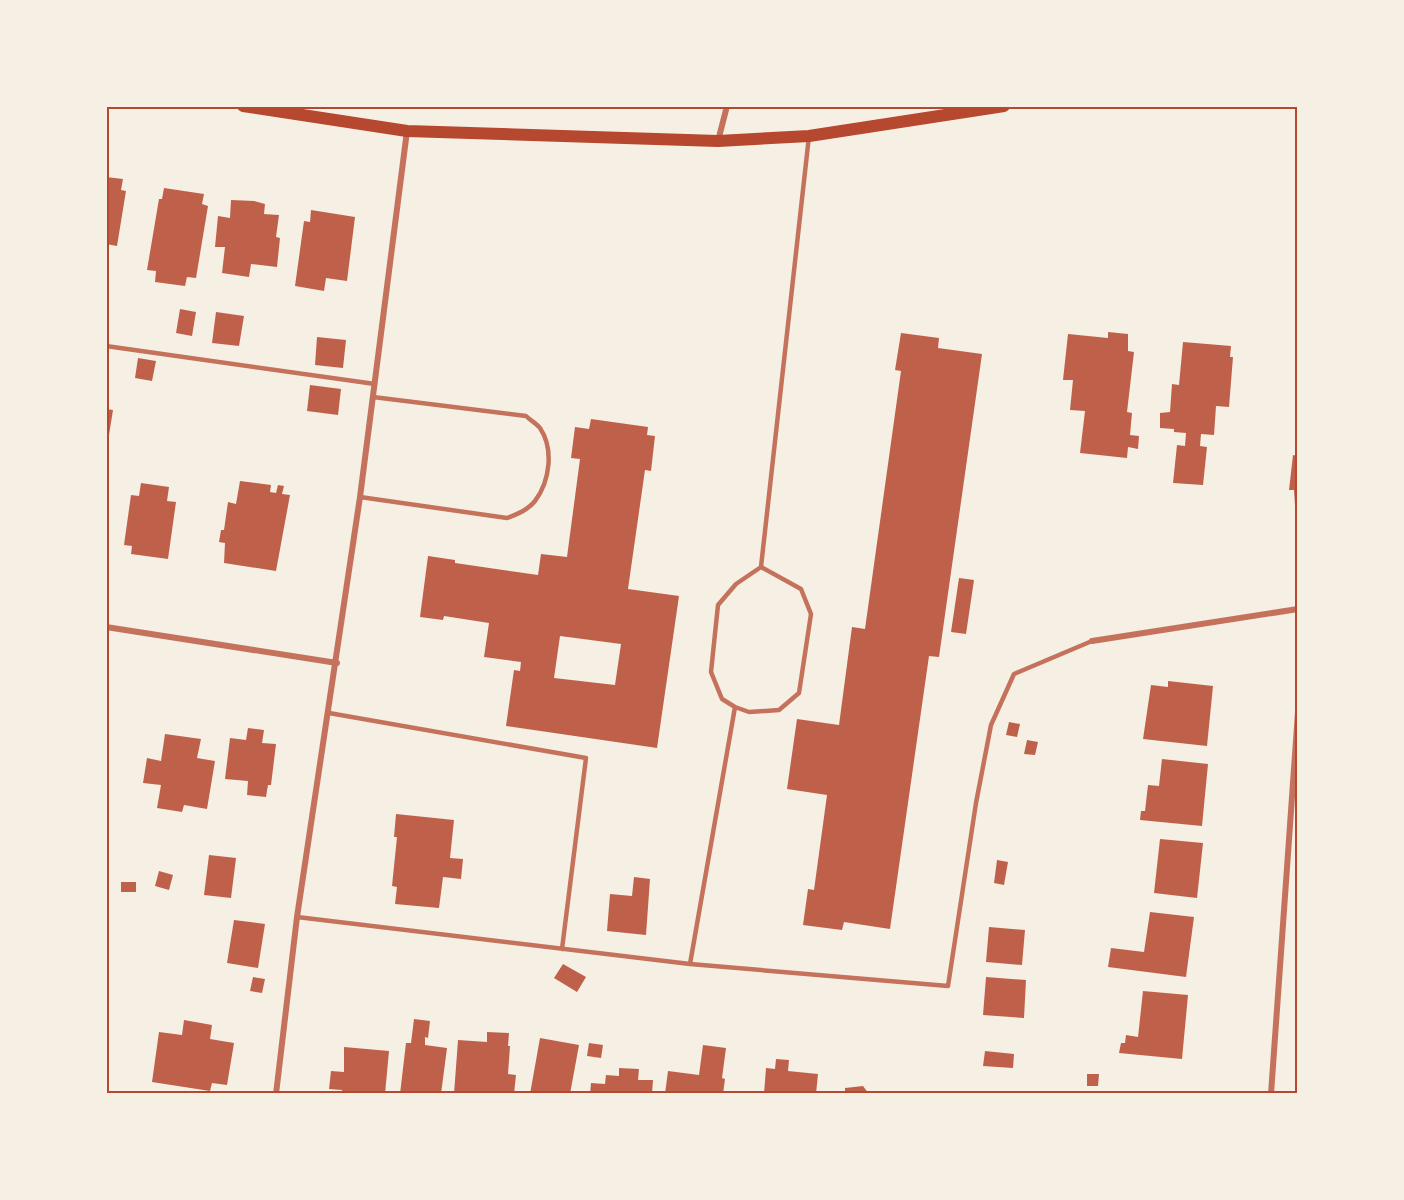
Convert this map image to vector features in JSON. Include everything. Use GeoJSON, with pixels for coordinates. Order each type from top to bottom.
{"type":"FeatureCollection","features":[{"type":"Feature","properties":{"kind":"main road"},"geometry":{"type":"LineString","coordinates":[[243,106],[407,131],[718,141],[809,136],[1004,106]]}},
{"type":"Feature","properties":{"kind":"street"},"geometry":{"type":"LineString","coordinates":[[718,141],[727,106]]}},
{"type":"Feature","properties":{"kind":"street"},"geometry":{"type":"LineString","coordinates":[[276,1094],[297,917],[337,663],[407,131]]}},
{"type":"Feature","properties":{"kind":"street"},"geometry":{"type":"LineString","coordinates":[[1092,641],[1298,609]]}},
{"type":"Feature","properties":{"kind":"street"},"geometry":{"type":"LineString","coordinates":[[106,627],[337,663]]}},
{"type":"Feature","properties":{"kind":"street"},"geometry":{"type":"LineString","coordinates":[[1271,1094],[1298,712]]}},
{"type":"Feature","properties":{"kind":"lane"},"geometry":{"type":"LineString","coordinates":[[761,567],[801,589],[810,614],[798,693],[779,710],[749,712],[722,699],[711,672],[718,605],[736,584],[761,567],[809,136]]}},
{"type":"Feature","properties":{"kind":"lane"},"geometry":{"type":"LineString","coordinates":[[106,346],[375,384]]}},
{"type":"Feature","properties":{"kind":"lane"},"geometry":{"type":"LineString","coordinates":[[360,497],[507,518],[522,512],[535,501],[546,482],[549,462],[548,446],[540,428],[526,416],[373,397]]}},
{"type":"Feature","properties":{"kind":"lane"},"geometry":{"type":"LineString","coordinates":[[297,917],[690,964],[948,986],[976,803],[991,724],[1014,674],[1092,641]]}},
{"type":"Feature","properties":{"kind":"lane"},"geometry":{"type":"LineString","coordinates":[[690,964],[735,707]]}},
{"type":"Feature","properties":{"kind":"lane"},"geometry":{"type":"LineString","coordinates":[[329,713],[586,758],[562,949]]}},
{"type":"Feature","properties":{"kind":"building"},"geometry":{"type":"Polygon","coordinates":[[[106,177],[123,179],[121,190],[126,191],[117,246],[106,244],[106,177]]]}},
{"type":"Feature","properties":{"kind":"building"},"geometry":{"type":"Polygon","coordinates":[[[164,188],[204,194],[202,204],[208,206],[196,278],[187,277],[185,286],[155,282],[156,271],[147,270],[159,199],[162,199],[164,188]]]}},
{"type":"Feature","properties":{"kind":"building"},"geometry":{"type":"Polygon","coordinates":[[[231,200],[265,204],[264,214],[279,215],[276,237],[280,238],[277,267],[251,264],[249,277],[222,273],[225,247],[215,247],[218,216],[230,218],[231,200]]]}},
{"type":"Feature","properties":{"kind":"building"},"geometry":{"type":"Polygon","coordinates":[[[311,210],[355,217],[347,281],[326,278],[324,291],[295,286],[304,221],[310,222],[311,210]]]}},
{"type":"Feature","properties":{"kind":"building"},"geometry":{"type":"Polygon","coordinates":[[[180,309],[196,312],[192,336],[176,333],[180,309]]]}},
{"type":"Feature","properties":{"kind":"building"},"geometry":{"type":"Polygon","coordinates":[[[216,312],[244,316],[239,346],[212,343],[216,312]]]}},
{"type":"Feature","properties":{"kind":"building"},"geometry":{"type":"Polygon","coordinates":[[[1108,332],[1128,334],[1128,351],[1134,352],[1127,412],[1132,413],[1130,435],[1139,436],[1138,449],[1128,447],[1127,458],[1080,453],[1085,411],[1070,410],[1073,380],[1063,380],[1068,334],[1108,338],[1108,332]]]}},
{"type":"Feature","properties":{"kind":"building"},"geometry":{"type":"Polygon","coordinates":[[[901,333],[939,338],[938,348],[982,354],[939,657],[929,656],[890,929],[844,922],[842,930],[803,925],[808,889],[814,890],[827,795],[787,789],[797,719],[839,725],[852,627],[865,629],[901,371],[895,370],[901,333]]]}},
{"type":"Feature","properties":{"kind":"building"},"geometry":{"type":"Polygon","coordinates":[[[317,337],[346,340],[343,368],[315,365],[317,337]]]}},
{"type":"Feature","properties":{"kind":"building"},"geometry":{"type":"Polygon","coordinates":[[[1183,342],[1231,346],[1230,357],[1233,357],[1229,407],[1216,406],[1214,435],[1201,434],[1200,446],[1207,447],[1203,485],[1173,483],[1177,445],[1185,446],[1186,433],[1160,428],[1160,413],[1170,412],[1172,384],[1179,385],[1183,342]]]}},
{"type":"Feature","properties":{"kind":"building"},"geometry":{"type":"Polygon","coordinates":[[[138,358],[156,361],[152,381],[135,378],[138,358]]]}},
{"type":"Feature","properties":{"kind":"building"},"geometry":{"type":"Polygon","coordinates":[[[310,385],[341,389],[338,415],[307,411],[310,385]]]}},
{"type":"Feature","properties":{"kind":"building"},"geometry":{"type":"Polygon","coordinates":[[[106,409],[113,410],[108,441],[106,441],[106,409]]]}},
{"type":"Feature","properties":{"kind":"building"},"geometry":{"type":"Polygon","coordinates":[[[591,419],[648,427],[647,435],[655,436],[651,471],[645,470],[628,589],[679,596],[657,748],[506,726],[514,670],[520,671],[521,662],[484,657],[489,623],[444,616],[443,620],[420,617],[428,556],[455,560],[455,563],[538,575],[541,554],[567,557],[580,459],[571,458],[575,427],[589,429],[591,419]],[[560,636],[554,678],[615,685],[621,644],[560,636]]]}},
{"type":"Feature","properties":{"kind":"building"},"geometry":{"type":"Polygon","coordinates":[[[1293,455],[1298,456],[1298,505],[1295,505],[1294,490],[1289,490],[1293,455]]]}},
{"type":"Feature","properties":{"kind":"building"},"geometry":{"type":"Polygon","coordinates":[[[240,481],[271,485],[270,492],[276,493],[278,485],[284,486],[282,494],[290,495],[276,571],[224,563],[225,543],[219,542],[221,530],[224,530],[228,502],[236,504],[240,481]]]}},
{"type":"Feature","properties":{"kind":"building"},"geometry":{"type":"Polygon","coordinates":[[[141,483],[169,487],[167,501],[176,502],[168,559],[131,554],[132,546],[124,545],[131,495],[139,496],[141,483]]]}},
{"type":"Feature","properties":{"kind":"building"},"geometry":{"type":"Polygon","coordinates":[[[959,578],[974,580],[966,634],[951,632],[959,578]]]}},
{"type":"Feature","properties":{"kind":"building"},"geometry":{"type":"Polygon","coordinates":[[[1168,681],[1213,686],[1207,746],[1143,739],[1151,685],[1168,687],[1168,681]]]}},
{"type":"Feature","properties":{"kind":"building"},"geometry":{"type":"Polygon","coordinates":[[[1009,722],[1020,724],[1017,737],[1006,735],[1009,722]]]}},
{"type":"Feature","properties":{"kind":"building"},"geometry":{"type":"Polygon","coordinates":[[[248,728],[264,730],[262,743],[276,744],[271,785],[268,785],[266,797],[247,795],[248,781],[225,779],[230,738],[246,740],[248,728]]]}},
{"type":"Feature","properties":{"kind":"building"},"geometry":{"type":"Polygon","coordinates":[[[165,734],[201,739],[197,758],[215,761],[207,809],[184,805],[182,812],[157,808],[161,785],[143,783],[147,758],[161,761],[165,734]]]}},
{"type":"Feature","properties":{"kind":"building"},"geometry":{"type":"Polygon","coordinates":[[[1027,740],[1038,742],[1035,755],[1024,754],[1027,740]]]}},
{"type":"Feature","properties":{"kind":"building"},"geometry":{"type":"Polygon","coordinates":[[[1162,759],[1208,764],[1202,826],[1140,820],[1141,811],[1145,811],[1148,785],[1159,786],[1162,759]]]}},
{"type":"Feature","properties":{"kind":"building"},"geometry":{"type":"Polygon","coordinates":[[[396,814],[454,820],[450,858],[463,859],[461,879],[443,877],[439,908],[395,904],[397,887],[392,886],[397,837],[394,837],[396,814]]]}},
{"type":"Feature","properties":{"kind":"building"},"geometry":{"type":"Polygon","coordinates":[[[1160,839],[1203,843],[1197,898],[1154,893],[1160,839]]]}},
{"type":"Feature","properties":{"kind":"building"},"geometry":{"type":"Polygon","coordinates":[[[209,855],[236,858],[231,898],[204,895],[209,855]]]}},
{"type":"Feature","properties":{"kind":"building"},"geometry":{"type":"Polygon","coordinates":[[[997,860],[1008,862],[1004,885],[994,883],[997,860]]]}},
{"type":"Feature","properties":{"kind":"building"},"geometry":{"type":"Polygon","coordinates":[[[159,871],[173,875],[169,890],[155,886],[159,871]]]}},
{"type":"Feature","properties":{"kind":"building"},"geometry":{"type":"Polygon","coordinates":[[[634,877],[650,879],[646,935],[607,931],[610,894],[632,896],[634,877]]]}},
{"type":"Feature","properties":{"kind":"building"},"geometry":{"type":"Polygon","coordinates":[[[121,882],[136,882],[136,892],[121,892],[121,882]]]}},
{"type":"Feature","properties":{"kind":"building"},"geometry":{"type":"Polygon","coordinates":[[[1150,912],[1194,917],[1186,977],[1108,967],[1111,948],[1144,952],[1150,912]]]}},
{"type":"Feature","properties":{"kind":"building"},"geometry":{"type":"Polygon","coordinates":[[[234,920],[265,924],[258,968],[227,963],[234,920]]]}},
{"type":"Feature","properties":{"kind":"building"},"geometry":{"type":"Polygon","coordinates":[[[989,927],[1025,930],[1022,965],[986,962],[989,927]]]}},
{"type":"Feature","properties":{"kind":"building"},"geometry":{"type":"Polygon","coordinates":[[[563,964],[586,977],[577,992],[554,978],[563,964]]]}},
{"type":"Feature","properties":{"kind":"building"},"geometry":{"type":"Polygon","coordinates":[[[253,977],[265,979],[262,993],[250,991],[253,977]]]}},
{"type":"Feature","properties":{"kind":"building"},"geometry":{"type":"Polygon","coordinates":[[[986,977],[1026,980],[1024,1018],[983,1015],[986,977]]]}},
{"type":"Feature","properties":{"kind":"building"},"geometry":{"type":"Polygon","coordinates":[[[1143,991],[1188,995],[1182,1059],[1119,1053],[1121,1043],[1125,1043],[1126,1035],[1138,1037],[1143,991]]]}},
{"type":"Feature","properties":{"kind":"building"},"geometry":{"type":"Polygon","coordinates":[[[414,1019],[430,1021],[425,1045],[447,1048],[441,1094],[400,1094],[406,1043],[411,1043],[414,1019]]]}},
{"type":"Feature","properties":{"kind":"building"},"geometry":{"type":"Polygon","coordinates":[[[184,1020],[212,1025],[210,1039],[234,1043],[227,1085],[212,1083],[210,1091],[152,1082],[159,1032],[182,1035],[184,1020]]]}},
{"type":"Feature","properties":{"kind":"building"},"geometry":{"type":"Polygon","coordinates":[[[487,1032],[509,1033],[508,1074],[516,1075],[514,1094],[454,1094],[458,1040],[487,1042],[487,1032]]]}},
{"type":"Feature","properties":{"kind":"building"},"geometry":{"type":"Polygon","coordinates":[[[540,1038],[579,1045],[570,1094],[530,1094],[540,1038]]]}},
{"type":"Feature","properties":{"kind":"building"},"geometry":{"type":"Polygon","coordinates":[[[589,1043],[603,1045],[601,1058],[587,1056],[589,1043]]]}},
{"type":"Feature","properties":{"kind":"building"},"geometry":{"type":"Polygon","coordinates":[[[703,1045],[726,1048],[722,1078],[725,1079],[723,1094],[665,1094],[668,1071],[699,1075],[703,1045]]]}},
{"type":"Feature","properties":{"kind":"building"},"geometry":{"type":"Polygon","coordinates":[[[344,1047],[389,1051],[385,1094],[342,1094],[342,1090],[329,1089],[331,1071],[344,1072],[344,1047]]]}},
{"type":"Feature","properties":{"kind":"building"},"geometry":{"type":"Polygon","coordinates":[[[985,1051],[1014,1054],[1013,1068],[983,1066],[985,1051]]]}},
{"type":"Feature","properties":{"kind":"building"},"geometry":{"type":"Polygon","coordinates":[[[776,1059],[789,1060],[788,1071],[818,1074],[816,1094],[764,1094],[766,1068],[775,1069],[776,1059]]]}},
{"type":"Feature","properties":{"kind":"building"},"geometry":{"type":"Polygon","coordinates":[[[619,1068],[639,1069],[638,1080],[653,1080],[652,1094],[590,1094],[591,1083],[605,1084],[606,1075],[619,1076],[619,1068]]]}},
{"type":"Feature","properties":{"kind":"building"},"geometry":{"type":"Polygon","coordinates":[[[1087,1074],[1099,1074],[1098,1086],[1087,1086],[1087,1074]]]}},
{"type":"Feature","properties":{"kind":"building"},"geometry":{"type":"Polygon","coordinates":[[[863,1086],[869,1094],[845,1094],[845,1088],[863,1086]]]}}]}
